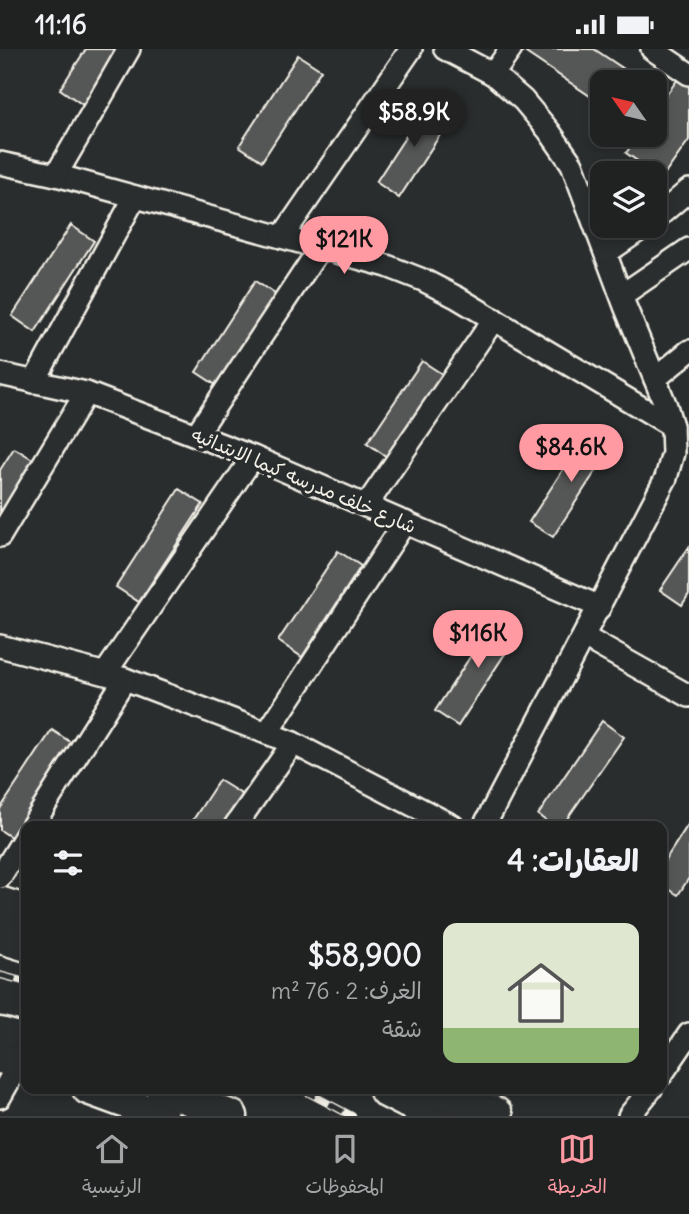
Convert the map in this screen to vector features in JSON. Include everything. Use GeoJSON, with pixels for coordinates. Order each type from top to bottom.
{"type":"FeatureCollection","features":[{"type":"Feature","properties":{"kind":"highway"},"geometry":{"type":"LineString","coordinates":[[0,906],[21,912]]}},
{"type":"Feature","properties":{"kind":"highway"},"geometry":{"type":"LineString","coordinates":[[0,934],[21,940]]}},
{"type":"Feature","properties":{"kind":"highway"},"geometry":{"type":"LineString","coordinates":[[398,1094],[441,1116]]}},
{"type":"Feature","properties":{"kind":"highway"},"geometry":{"type":"LineString","coordinates":[[452,1094],[494,1116]]}},
{"type":"Feature","properties":{"kind":"main road"},"geometry":{"type":"LineString","coordinates":[[0,1033],[18,1057]]}},
{"type":"Feature","properties":{"kind":"main road"},"geometry":{"type":"LineString","coordinates":[[102,1094],[162,1116]]}},
{"type":"Feature","properties":{"kind":"main road"},"geometry":{"type":"LineString","coordinates":[[174,1094],[232,1116]]}},
{"type":"Feature","properties":{"kind":"street"},"geometry":{"type":"LineString","coordinates":[[55,174],[129,49]]}},
{"type":"Feature","properties":{"kind":"street"},"geometry":{"type":"LineString","coordinates":[[282,237],[411,49]]}},
{"type":"Feature","properties":{"kind":"street"},"geometry":{"type":"LineString","coordinates":[[445,49],[492,74],[523,100],[550,131],[572,164],[672,426],[673,453],[666,478],[487,821]]}},
{"type":"Feature","properties":{"kind":"street"},"geometry":{"type":"LineString","coordinates":[[492,74],[511,49]]}},
{"type":"Feature","properties":{"kind":"street"},"geometry":{"type":"LineString","coordinates":[[652,49],[689,74]]}},
{"type":"Feature","properties":{"kind":"street"},"geometry":{"type":"LineString","coordinates":[[0,163],[55,174],[387,266],[423,280],[494,319],[672,426]]}},
{"type":"Feature","properties":{"kind":"street"},"geometry":{"type":"LineString","coordinates":[[667,209],[689,190]]}},
{"type":"Feature","properties":{"kind":"street"},"geometry":{"type":"LineString","coordinates":[[34,381],[135,197]]}},
{"type":"Feature","properties":{"kind":"street"},"geometry":{"type":"LineString","coordinates":[[606,253],[628,238]]}},
{"type":"Feature","properties":{"kind":"street"},"geometry":{"type":"LineString","coordinates":[[196,435],[320,248]]}},
{"type":"Feature","properties":{"kind":"street"},"geometry":{"type":"LineString","coordinates":[[622,295],[689,249]]}},
{"type":"Feature","properties":{"kind":"street"},"geometry":{"type":"LineString","coordinates":[[366,506],[494,319]]}},
{"type":"Feature","properties":{"kind":"street"},"geometry":{"type":"LineString","coordinates":[[655,379],[689,351]]}},
{"type":"Feature","properties":{"kind":"street","name":"شارع خلف مدرسه كيما الابتدائيه"},"geometry":{"type":"LineString","coordinates":[[0,374],[86,393],[253,457],[600,607]]}},
{"type":"Feature","properties":{"kind":"street"},"geometry":{"type":"LineString","coordinates":[[0,536],[86,393]]}},
{"type":"Feature","properties":{"kind":"street"},"geometry":{"type":"LineString","coordinates":[[35,821],[115,675],[253,457]]}},
{"type":"Feature","properties":{"kind":"street"},"geometry":{"type":"LineString","coordinates":[[267,733],[405,522]]}},
{"type":"Feature","properties":{"kind":"street"},"geometry":{"type":"LineString","coordinates":[[584,638],[689,696]]}},
{"type":"Feature","properties":{"kind":"street"},"geometry":{"type":"LineString","coordinates":[[0,646],[115,675],[293,743],[443,821]]}},
{"type":"Feature","properties":{"kind":"street"},"geometry":{"type":"LineString","coordinates":[[238,821],[293,743]]}},
{"type":"Feature","properties":{"kind":"street"},"geometry":{"type":"LineString","coordinates":[[0,877],[21,843]]}},
{"type":"Feature","properties":{"kind":"street"},"geometry":{"type":"LineString","coordinates":[[667,1067],[689,1034]]}},
{"type":"Feature","properties":{"kind":"street"},"geometry":{"type":"LineString","coordinates":[[0,1097],[18,1057]]}},
{"type":"Feature","properties":{"kind":"street"},"geometry":{"type":"LineString","coordinates":[[629,1116],[647,1094]]}},
{"type":"Feature","properties":{"kind":"building"},"geometry":{"type":"Polygon","coordinates":[[[86,49],[119,49],[83,105],[60,89],[86,49]]]}},
{"type":"Feature","properties":{"kind":"building"},"geometry":{"type":"Polygon","coordinates":[[[529,49],[594,49],[626,70],[590,70],[590,96],[526,53],[529,49]]]}},
{"type":"Feature","properties":{"kind":"building"},"geometry":{"type":"Polygon","coordinates":[[[298,55],[321,70],[262,161],[239,146],[298,55]]]}},
{"type":"Feature","properties":{"kind":"building"},"geometry":{"type":"Polygon","coordinates":[[[680,76],[689,82],[689,140],[667,171],[667,161],[638,161],[626,153],[630,147],[667,147],[667,94],[680,76]]]}},
{"type":"Feature","properties":{"kind":"building"},"geometry":{"type":"Polygon","coordinates":[[[430,99],[453,115],[399,198],[376,182],[430,99]]]}},
{"type":"Feature","properties":{"kind":"building"},"geometry":{"type":"Polygon","coordinates":[[[71,225],[94,241],[35,332],[12,316],[71,225]]]}},
{"type":"Feature","properties":{"kind":"building"},"geometry":{"type":"Polygon","coordinates":[[[255,281],[278,296],[219,387],[196,372],[255,281]]]}},
{"type":"Feature","properties":{"kind":"building"},"geometry":{"type":"Polygon","coordinates":[[[422,361],[445,376],[390,459],[367,443],[422,361]]]}},
{"type":"Feature","properties":{"kind":"building"},"geometry":{"type":"Polygon","coordinates":[[[588,431],[612,446],[553,537],[529,522],[588,431]]]}},
{"type":"Feature","properties":{"kind":"building"},"geometry":{"type":"Polygon","coordinates":[[[14,448],[36,461],[0,516],[0,470],[14,448]]]}},
{"type":"Feature","properties":{"kind":"building"},"geometry":{"type":"Polygon","coordinates":[[[179,489],[203,504],[139,602],[116,587],[179,489]]]}},
{"type":"Feature","properties":{"kind":"building"},"geometry":{"type":"Polygon","coordinates":[[[689,547],[689,594],[682,605],[660,590],[689,547]]]}},
{"type":"Feature","properties":{"kind":"building"},"geometry":{"type":"Polygon","coordinates":[[[338,551],[361,566],[302,657],[278,641],[338,551]]]}},
{"type":"Feature","properties":{"kind":"building"},"geometry":{"type":"Polygon","coordinates":[[[498,614],[521,629],[458,726],[435,711],[498,614]]]}},
{"type":"Feature","properties":{"kind":"building"},"geometry":{"type":"Polygon","coordinates":[[[602,721],[624,737],[565,821],[546,821],[538,815],[602,721]]]}},
{"type":"Feature","properties":{"kind":"building"},"geometry":{"type":"Polygon","coordinates":[[[52,730],[75,745],[26,821],[21,821],[21,828],[14,839],[0,830],[0,809],[52,730]]]}},
{"type":"Feature","properties":{"kind":"building"},"geometry":{"type":"Polygon","coordinates":[[[219,780],[243,795],[226,821],[192,821],[219,780]]]}},
{"type":"Feature","properties":{"kind":"building"},"geometry":{"type":"Polygon","coordinates":[[[689,823],[689,878],[678,895],[667,888],[667,857],[689,823]]]}},
{"type":"Feature","properties":{"kind":"railway"},"geometry":{"type":"LineString","coordinates":[[0,975],[21,981]]}},
{"type":"Feature","properties":{"kind":"railway"},"geometry":{"type":"LineString","coordinates":[[310,1094],[352,1116]]}}]}
